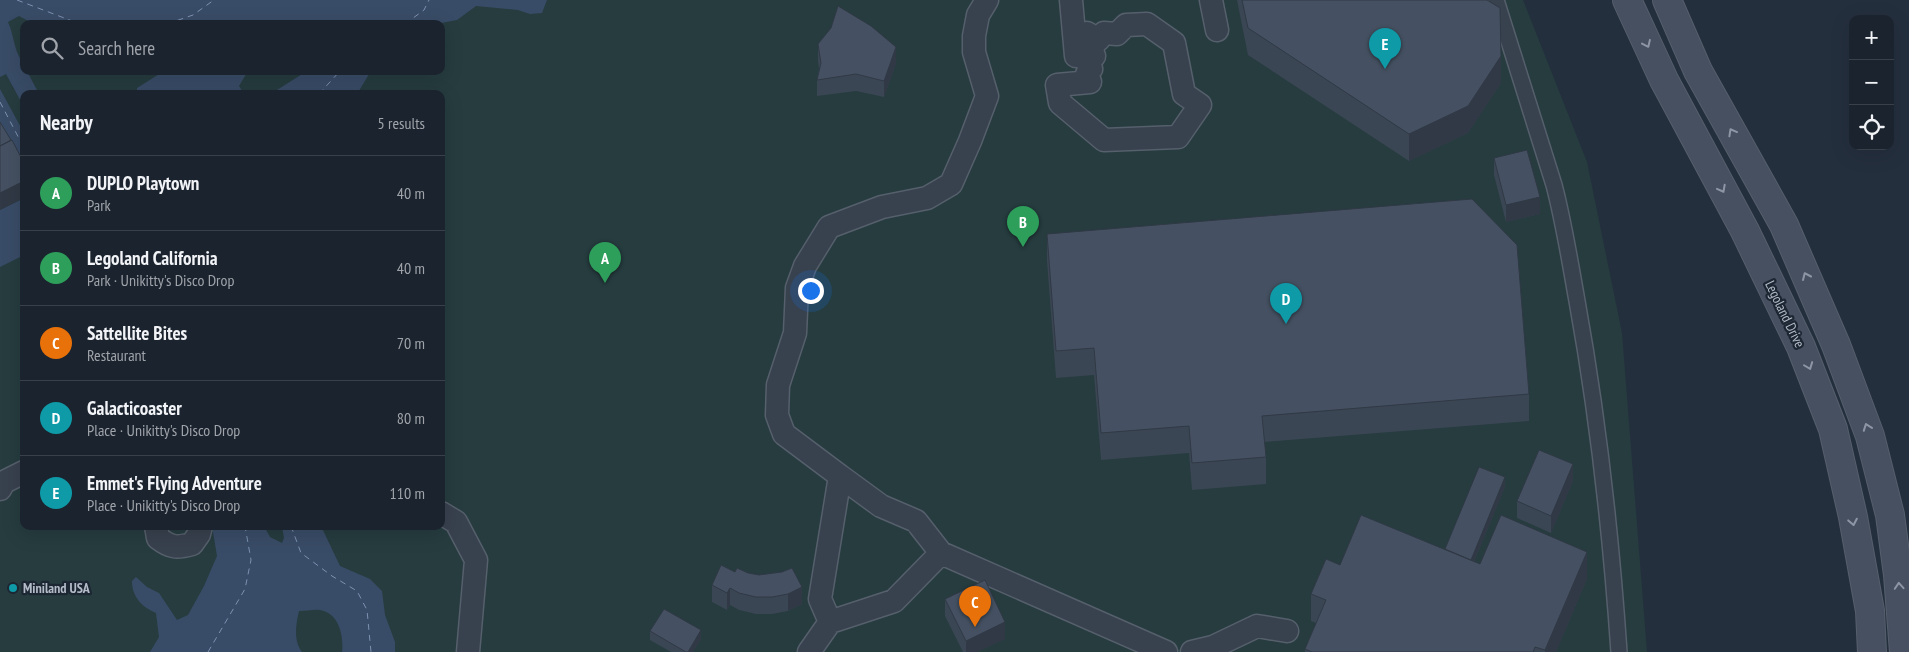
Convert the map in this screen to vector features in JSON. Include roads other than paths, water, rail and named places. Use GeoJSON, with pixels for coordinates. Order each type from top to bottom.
{"type":"FeatureCollection","features":[{"type":"Feature","properties":{"kind":"main road","name":"Legoland Drive"},"geometry":{"type":"LineString","coordinates":[[1627,0],[1664,80],[1745,231],[1797,338],[1833,429],[1853,518],[1870,611],[1872,652]]}},
{"type":"Feature","properties":{"kind":"main road"},"geometry":{"type":"LineString","coordinates":[[1667,0],[1698,71],[1784,225],[1836,346],[1870,436],[1890,516],[1898,575],[1904,652]]}},
{"type":"Feature","properties":{"kind":"street"},"geometry":{"type":"LineString","coordinates":[[987,0],[978,15],[974,36],[974,52],[986,96],[970,141],[951,184],[927,198],[882,207],[829,227],[805,266],[797,288],[796,333],[778,384],[777,415],[784,434],[881,506],[916,521],[941,553],[1166,652]]}},
{"type":"Feature","properties":{"kind":"street"},"geometry":{"type":"LineString","coordinates":[[1071,0],[1078,83]]}},
{"type":"Feature","properties":{"kind":"street"},"geometry":{"type":"LineString","coordinates":[[1212,0],[1217,30]]}},
{"type":"Feature","properties":{"kind":"street"},"geometry":{"type":"LineString","coordinates":[[1148,24],[1174,43],[1184,94],[1200,105],[1178,137],[1104,140],[1060,103],[1057,85],[1078,83],[1090,82],[1087,74],[1091,69],[1088,64],[1094,56],[1088,53],[1093,48],[1087,43],[1087,33],[1098,40],[1104,33],[1117,34],[1126,25],[1148,24]]}},
{"type":"Feature","properties":{"kind":"street"},"geometry":{"type":"LineString","coordinates":[[0,489],[4,482],[20,474]]}},
{"type":"Feature","properties":{"kind":"street"},"geometry":{"type":"LineString","coordinates":[[830,622],[820,598],[840,476]]}},
{"type":"Feature","properties":{"kind":"street"},"geometry":{"type":"LineString","coordinates":[[445,515],[456,522],[476,560],[468,652]]}},
{"type":"Feature","properties":{"kind":"street"},"geometry":{"type":"LineString","coordinates":[[157,530],[158,538],[168,546],[180,547],[192,544],[200,530]]}},
{"type":"Feature","properties":{"kind":"street"},"geometry":{"type":"LineString","coordinates":[[809,652],[830,622],[894,601],[941,553]]}},
{"type":"Feature","properties":{"kind":"street"},"geometry":{"type":"LineString","coordinates":[[1192,652],[1213,646],[1257,626],[1287,631]]}},
{"type":"Feature","properties":{"kind":"lane"},"geometry":{"type":"LineString","coordinates":[[1496,0],[1562,214],[1591,380],[1613,563],[1619,652]]}},
{"type":"Feature","properties":{"kind":"water"},"geometry":{"type":"Polygon","coordinates":[[[0,0],[547,0],[542,13],[530,14],[518,10],[476,6],[457,20],[445,22],[445,20],[26,20],[19,16],[8,22],[20,58],[20,75],[29,75],[37,90],[20,90],[20,100],[6,74],[0,77],[0,0]]]}},
{"type":"Feature","properties":{"kind":"water"},"geometry":{"type":"Polygon","coordinates":[[[158,75],[246,75],[239,86],[242,90],[137,90],[137,88],[158,75]]]}},
{"type":"Feature","properties":{"kind":"water"},"geometry":{"type":"Polygon","coordinates":[[[301,75],[369,75],[359,90],[277,90],[301,75]]]}},
{"type":"Feature","properties":{"kind":"water"},"geometry":{"type":"Polygon","coordinates":[[[0,89],[20,126],[20,172],[0,131],[0,89]]]}},
{"type":"Feature","properties":{"kind":"water"},"geometry":{"type":"Polygon","coordinates":[[[20,200],[20,257],[0,267],[0,210],[20,200]]]}},
{"type":"Feature","properties":{"kind":"water"},"geometry":{"type":"Polygon","coordinates":[[[213,530],[266,530],[270,537],[282,543],[284,538],[283,530],[323,530],[340,566],[370,579],[382,591],[385,615],[395,642],[395,652],[342,652],[341,632],[336,620],[326,612],[315,610],[299,611],[296,637],[302,652],[150,652],[159,637],[156,613],[146,608],[136,597],[132,581],[136,577],[147,587],[159,593],[177,620],[188,615],[204,586],[217,556],[213,530]]]}},
{"type":"Feature","properties":{"kind":"place","name":"Emmet's Flying Adventure"},"geometry":{"type":"Point","coordinates":[1385,69]}},
{"type":"Feature","properties":{"kind":"place","name":"Legoland California"},"geometry":{"type":"Point","coordinates":[1023,247]}},
{"type":"Feature","properties":{"kind":"place","name":"DUPLO Playtown"},"geometry":{"type":"Point","coordinates":[605,283]}},
{"type":"Feature","properties":{"kind":"place","name":"Galacticoaster"},"geometry":{"type":"Point","coordinates":[1286,324]}},
{"type":"Feature","properties":{"kind":"place","name":"Miniland USA"},"geometry":{"type":"Point","coordinates":[13,588]}},
{"type":"Feature","properties":{"kind":"place","name":"Sattellite Bites"},"geometry":{"type":"Point","coordinates":[975,627]}}]}
